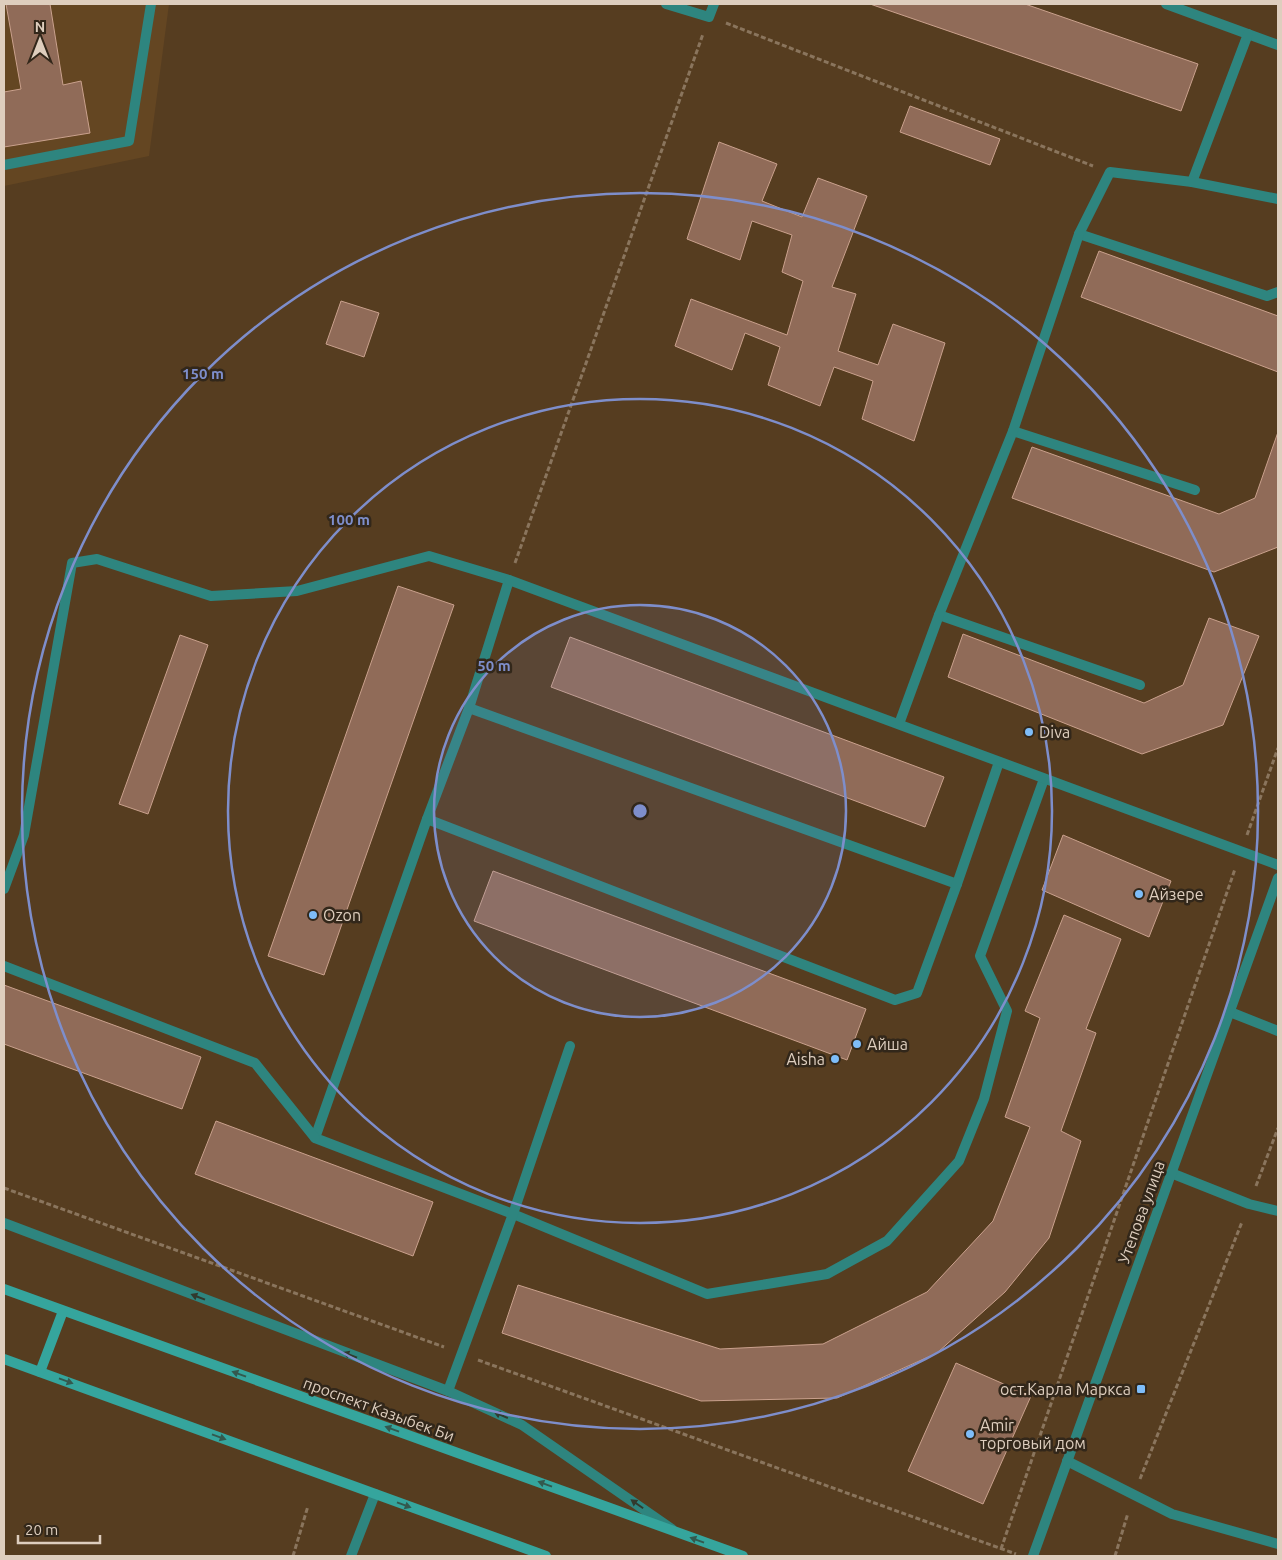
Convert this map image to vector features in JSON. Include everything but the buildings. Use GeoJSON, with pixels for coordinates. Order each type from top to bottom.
{"type":"FeatureCollection","features":[{"type":"Feature","properties":{"kind":"street"},"geometry":{"type":"LineString","coordinates":[[4,165],[129,141],[151,4]]}},
{"type":"Feature","properties":{"kind":"street"},"geometry":{"type":"LineString","coordinates":[[666,4],[709,17],[714,4]]}},
{"type":"Feature","properties":{"kind":"street"},"geometry":{"type":"LineString","coordinates":[[1166,4],[1278,45]]}},
{"type":"Feature","properties":{"kind":"street"},"geometry":{"type":"LineString","coordinates":[[1192,182],[1248,34]]}},
{"type":"Feature","properties":{"kind":"street"},"geometry":{"type":"LineString","coordinates":[[899,724],[939,615],[1013,431],[1079,234],[1110,172],[1192,182],[1278,200]]}},
{"type":"Feature","properties":{"kind":"street"},"geometry":{"type":"LineString","coordinates":[[1079,234],[1267,296],[1278,292]]}},
{"type":"Feature","properties":{"kind":"street"},"geometry":{"type":"LineString","coordinates":[[1013,431],[1195,490]]}},
{"type":"Feature","properties":{"kind":"street"},"geometry":{"type":"LineString","coordinates":[[4,889],[24,834],[72,563],[97,559],[211,596],[297,591],[430,556],[508,580],[1278,865]]}},
{"type":"Feature","properties":{"kind":"street"},"geometry":{"type":"LineString","coordinates":[[315,1138],[427,819],[469,708],[508,580]]}},
{"type":"Feature","properties":{"kind":"street"},"geometry":{"type":"LineString","coordinates":[[939,615],[1140,685]]}},
{"type":"Feature","properties":{"kind":"street"},"geometry":{"type":"LineString","coordinates":[[469,708],[957,884]]}},
{"type":"Feature","properties":{"kind":"street"},"geometry":{"type":"LineString","coordinates":[[427,819],[895,1000],[917,993],[999,762]]}},
{"type":"Feature","properties":{"kind":"street"},"geometry":{"type":"LineString","coordinates":[[4,966],[255,1063],[315,1138],[513,1214],[707,1294],[827,1274],[887,1241],[958,1161],[984,1098],[1007,1011],[980,956],[1044,779]]}},
{"type":"Feature","properties":{"kind":"street","name":"Утепова улица"},"geometry":{"type":"LineString","coordinates":[[1033,1556],[1278,878]]}},
{"type":"Feature","properties":{"kind":"street"},"geometry":{"type":"LineString","coordinates":[[1230,1012],[1278,1031]]}},
{"type":"Feature","properties":{"kind":"street"},"geometry":{"type":"LineString","coordinates":[[448,1391],[513,1214],[570,1046]]}},
{"type":"Feature","properties":{"kind":"street"},"geometry":{"type":"LineString","coordinates":[[1171,1173],[1249,1204],[1278,1211]]}},
{"type":"Feature","properties":{"kind":"street"},"geometry":{"type":"LineString","coordinates":[[4,1223],[448,1391],[522,1425],[677,1532]]}},
{"type":"Feature","properties":{"kind":"street","name":"проспект Казыбек Би"},"geometry":{"type":"LineString","coordinates":[[4,1289],[743,1556]]}},
{"type":"Feature","properties":{"kind":"street"},"geometry":{"type":"LineString","coordinates":[[40,1372],[63,1311]]}},
{"type":"Feature","properties":{"kind":"street"},"geometry":{"type":"LineString","coordinates":[[4,1359],[546,1556]]}},
{"type":"Feature","properties":{"kind":"street"},"geometry":{"type":"LineString","coordinates":[[1067,1461],[1133,1496],[1172,1514],[1278,1544]]}},
{"type":"Feature","properties":{"kind":"street"},"geometry":{"type":"LineString","coordinates":[[351,1556],[375,1494]]}},
{"type":"Feature","properties":{"kind":"path"},"geometry":{"type":"LineString","coordinates":[[508,580],[709,17],[1110,172]]}},
{"type":"Feature","properties":{"kind":"path"},"geometry":{"type":"LineString","coordinates":[[1001,1549],[1278,748]]}},
{"type":"Feature","properties":{"kind":"path"},"geometry":{"type":"LineString","coordinates":[[1115,1556],[1133,1496],[1278,1128]]}},
{"type":"Feature","properties":{"kind":"path"},"geometry":{"type":"LineString","coordinates":[[4,1188],[1021,1556]]}},
{"type":"Feature","properties":{"kind":"path"},"geometry":{"type":"LineString","coordinates":[[293,1556],[308,1506]]}},
{"type":"Feature","properties":{"kind":"shaded area"},"geometry":{"type":"Polygon","coordinates":[[[4,4],[169,4],[149,156],[4,186],[4,4]]]}},
{"type":"Feature","properties":{"kind":"place","name":"Diva"},"geometry":{"type":"Point","coordinates":[1029,732]}},
{"type":"Feature","properties":{"kind":"place","name":"Айзере"},"geometry":{"type":"Point","coordinates":[1139,894]}},
{"type":"Feature","properties":{"kind":"place","name":"Ozon"},"geometry":{"type":"Point","coordinates":[313,915]}},
{"type":"Feature","properties":{"kind":"place","name":"Айша"},"geometry":{"type":"Point","coordinates":[857,1044]}},
{"type":"Feature","properties":{"kind":"place","name":"Aisha"},"geometry":{"type":"Point","coordinates":[835,1059]}},
{"type":"Feature","properties":{"kind":"place","name":"ост.Карла Маркса"},"geometry":{"type":"Point","coordinates":[1141,1389]}},
{"type":"Feature","properties":{"kind":"place","name":"Amir торговый дом"},"geometry":{"type":"Point","coordinates":[970,1434]}}]}
